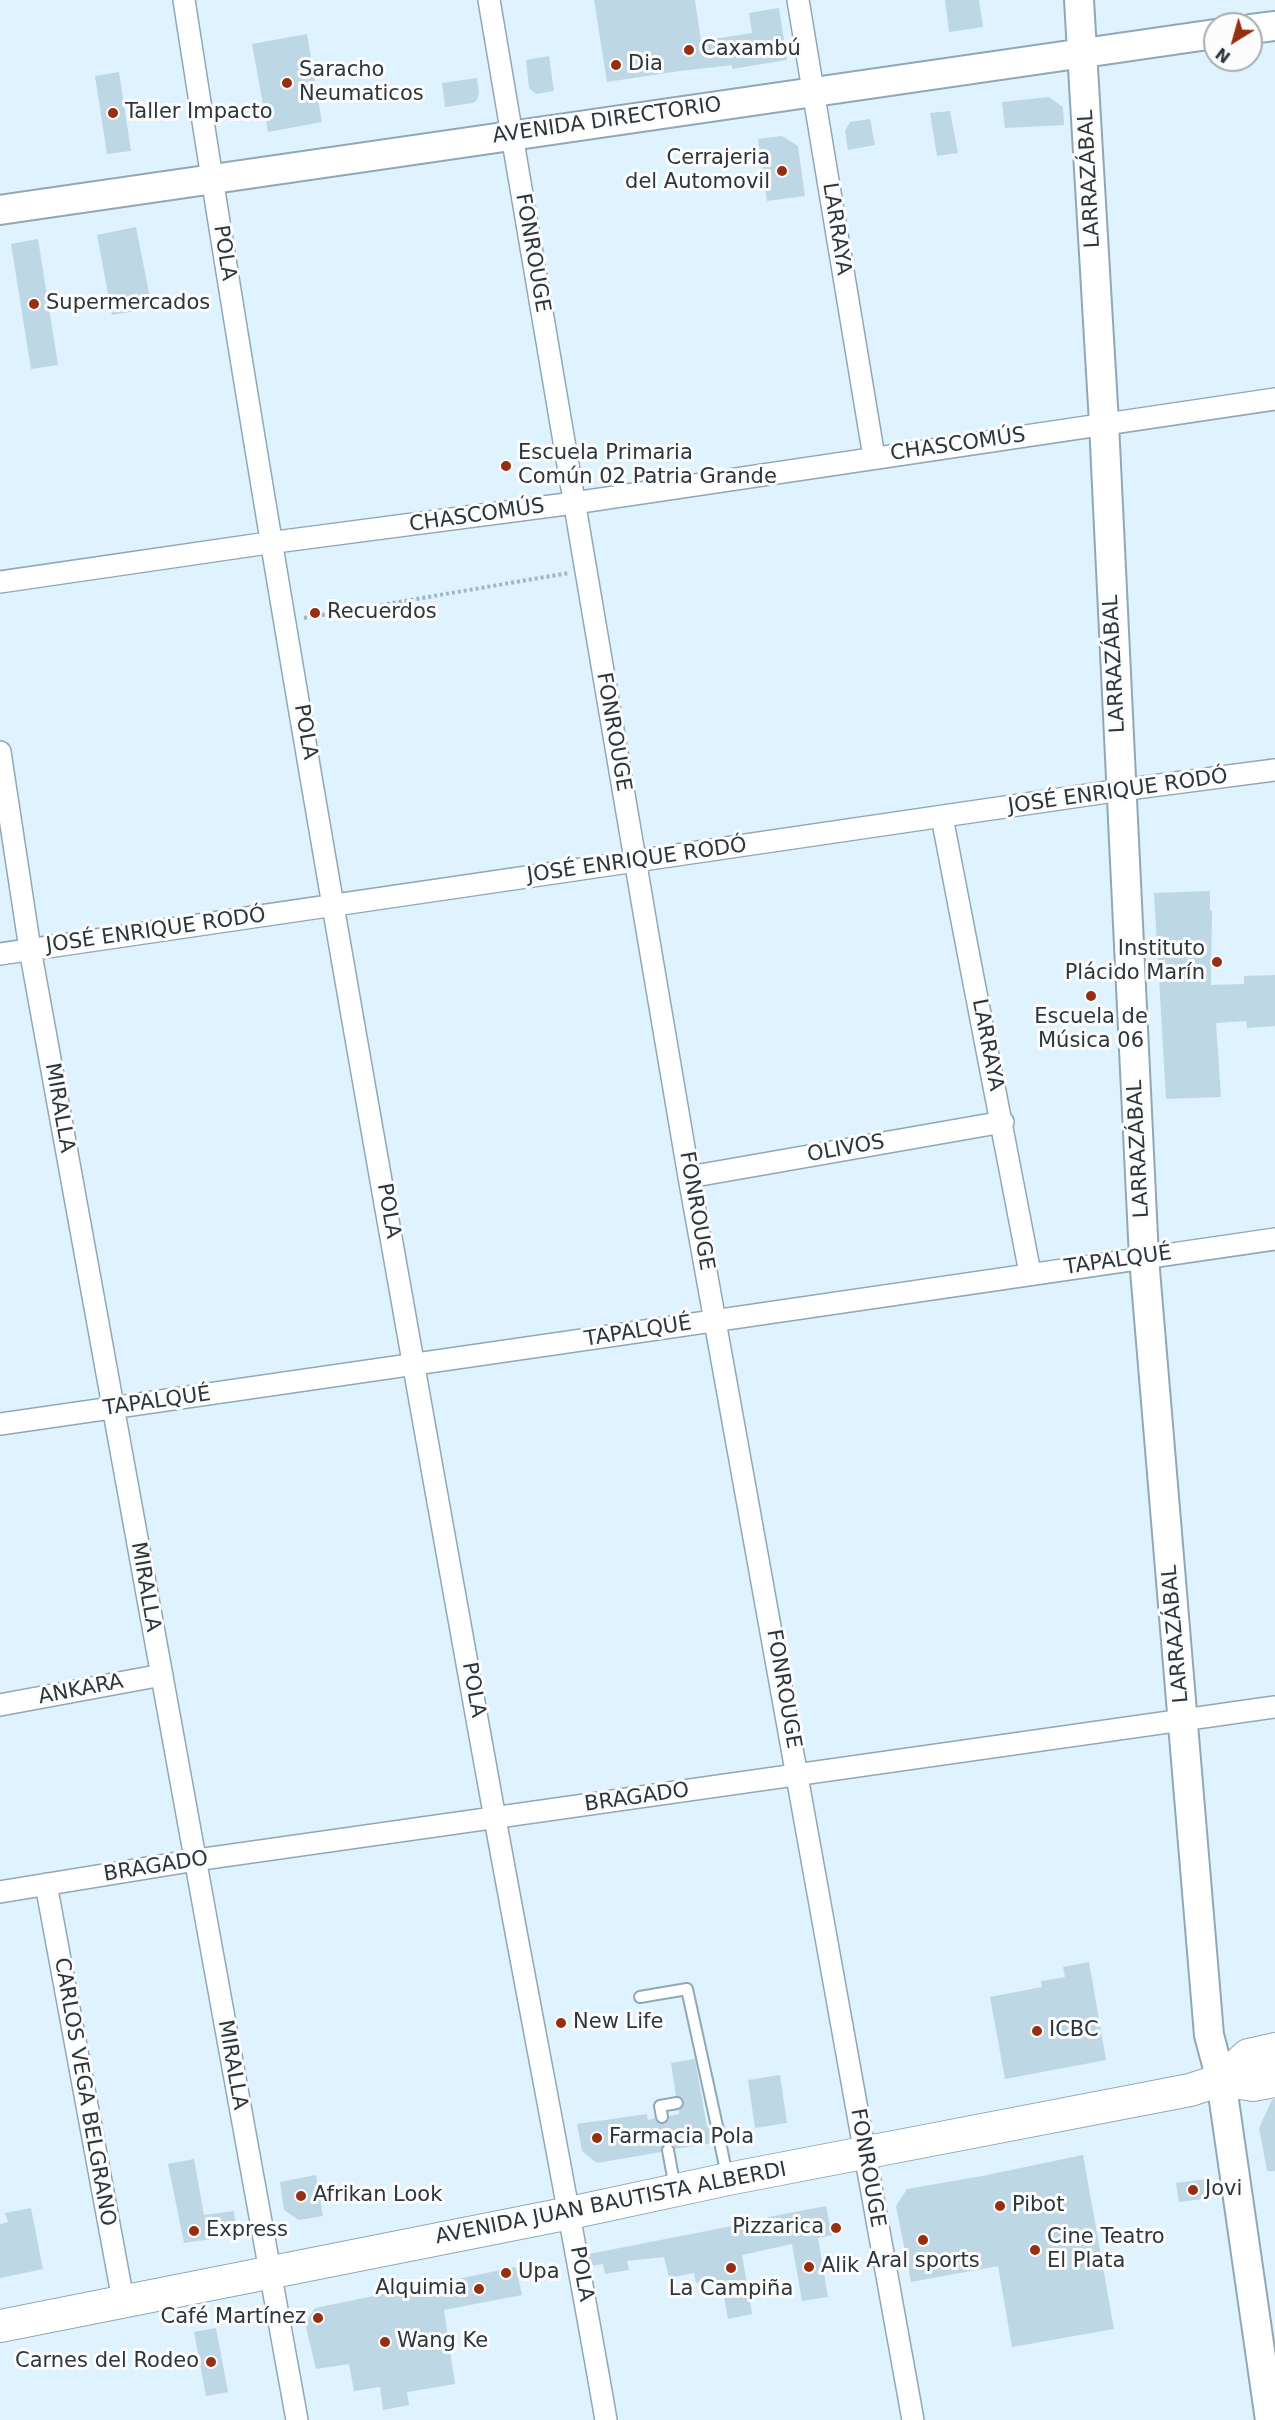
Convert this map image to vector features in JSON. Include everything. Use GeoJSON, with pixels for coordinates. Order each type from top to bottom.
{"type":"FeatureCollection","features":[{"type":"Feature","properties":{"kind":"main road","name":"AVENIDA JUAN BAUTISTA ALBERDI"},"geometry":{"type":"LineString","coordinates":[[0,2326],[570,2213],[728,2179],[1190,2090],[1221,2080],[1248,2055],[1275,2049]]}},
{"type":"Feature","properties":{"kind":"main road","name":"AVENIDA JUAN BAUTISTA ALBERDI"},"geometry":{"type":"LineString","coordinates":[[1221,2080],[1253,2085],[1275,2081]]}},
{"type":"Feature","properties":{"kind":"street","name":"POLA"},"geometry":{"type":"LineString","coordinates":[[184,0],[271,543],[495,1818],[570,2213],[606,2420]]}},
{"type":"Feature","properties":{"kind":"street","name":"FONROUGE"},"geometry":{"type":"LineString","coordinates":[[489,0],[689,1177],[913,2420]]}},
{"type":"Feature","properties":{"kind":"street","name":"LARRAYA"},"geometry":{"type":"LineString","coordinates":[[798,0],[874,457]]}},
{"type":"Feature","properties":{"kind":"street","name":"LARRAZÁBAL"},"geometry":{"type":"LineString","coordinates":[[1079,0],[1104,423],[1144,1258],[1209,2035],[1221,2080],[1270,2420]]}},
{"type":"Feature","properties":{"kind":"street","name":"AVENIDA DIRECTORIO"},"geometry":{"type":"LineString","coordinates":[[0,210],[1203,36]]}},
{"type":"Feature","properties":{"kind":"street","name":"CHASCOMÚS"},"geometry":{"type":"LineString","coordinates":[[0,582],[574,503],[1275,399]]}},
{"type":"Feature","properties":{"kind":"street","name":"MIRALLA"},"geometry":{"type":"LineString","coordinates":[[0,752],[30,949],[297,2420]]}},
{"type":"Feature","properties":{"kind":"street","name":"JOSÉ ENRIQUE RODÓ"},"geometry":{"type":"LineString","coordinates":[[0,954],[1121,790],[1275,770]]}},
{"type":"Feature","properties":{"kind":"street","name":"LARRAYA"},"geometry":{"type":"LineString","coordinates":[[942,817],[1030,1273]]}},
{"type":"Feature","properties":{"kind":"street","name":"OLIVOS"},"geometry":{"type":"LineString","coordinates":[[689,1177],[1002,1122]]}},
{"type":"Feature","properties":{"kind":"street","name":"TAPALQUÉ"},"geometry":{"type":"LineString","coordinates":[[0,1424],[1275,1239]]}},
{"type":"Feature","properties":{"kind":"street","name":"ANKARA"},"geometry":{"type":"LineString","coordinates":[[0,1705],[162,1674]]}},
{"type":"Feature","properties":{"kind":"street","name":"BRAGADO"},"geometry":{"type":"LineString","coordinates":[[0,1892],[196,1860],[1183,1718],[1275,1707]]}},
{"type":"Feature","properties":{"kind":"street","name":"CARLOS VEGA BELGRANO"},"geometry":{"type":"LineString","coordinates":[[46,1884],[123,2300]]}},
{"type":"Feature","properties":{"kind":"lane"},"geometry":{"type":"LineString","coordinates":[[640,1997],[687,1989],[706,2098],[717,2126]]}},
{"type":"Feature","properties":{"kind":"lane"},"geometry":{"type":"LineString","coordinates":[[662,2117],[660,2106],[677,2103]]}},
{"type":"Feature","properties":{"kind":"lane"},"geometry":{"type":"LineString","coordinates":[[720,2142],[728,2179]]}},
{"type":"Feature","properties":{"kind":"lane"},"geometry":{"type":"LineString","coordinates":[[668,2151],[676,2190]]}},
{"type":"Feature","properties":{"kind":"path"},"geometry":{"type":"LineString","coordinates":[[285,622],[586,570]]}},
{"type":"Feature","properties":{"kind":"building"},"geometry":{"type":"Polygon","coordinates":[[[594,0],[695,0],[701,41],[752,33],[749,13],[779,8],[787,60],[732,69],[732,65],[607,82],[594,0]]]}},
{"type":"Feature","properties":{"kind":"building"},"geometry":{"type":"Polygon","coordinates":[[[945,0],[979,0],[983,27],[949,32],[945,0]]]}},
{"type":"Feature","properties":{"kind":"building","name":"Saracho Neumaticos"},"geometry":{"type":"Polygon","coordinates":[[[307,34],[322,122],[268,132],[252,44],[307,34]]]}},
{"type":"Feature","properties":{"kind":"building"},"geometry":{"type":"Polygon","coordinates":[[[549,56],[554,91],[536,94],[529,88],[526,60],[549,56]]]}},
{"type":"Feature","properties":{"kind":"building","name":"Taller Impacto"},"geometry":{"type":"Polygon","coordinates":[[[119,72],[131,151],[107,154],[95,76],[119,72]]]}},
{"type":"Feature","properties":{"kind":"building"},"geometry":{"type":"Polygon","coordinates":[[[477,78],[479,93],[477,100],[473,103],[445,107],[442,83],[477,78]]]}},
{"type":"Feature","properties":{"kind":"building"},"geometry":{"type":"Polygon","coordinates":[[[1049,97],[1063,107],[1064,125],[1005,128],[1002,102],[1049,97]]]}},
{"type":"Feature","properties":{"kind":"building"},"geometry":{"type":"Polygon","coordinates":[[[950,111],[958,153],[937,156],[930,113],[950,111]]]}},
{"type":"Feature","properties":{"kind":"building"},"geometry":{"type":"Polygon","coordinates":[[[870,119],[875,145],[848,150],[845,131],[850,122],[870,119]]]}},
{"type":"Feature","properties":{"kind":"building","name":"Cerrajeria del Automovil"},"geometry":{"type":"Polygon","coordinates":[[[782,136],[798,146],[805,196],[767,201],[758,139],[782,136]]]}},
{"type":"Feature","properties":{"kind":"building"},"geometry":{"type":"Polygon","coordinates":[[[136,227],[152,308],[112,315],[97,235],[136,227]]]}},
{"type":"Feature","properties":{"kind":"building","name":"Supermercados"},"geometry":{"type":"Polygon","coordinates":[[[38,239],[58,365],[31,369],[11,244],[38,239]]]}},
{"type":"Feature","properties":{"kind":"building"},"geometry":{"type":"Polygon","coordinates":[[[1210,891],[1211,985],[1244,984],[1244,976],[1275,975],[1275,1026],[1247,1028],[1246,1021],[1216,1023],[1221,1097],[1166,1099],[1154,893],[1210,891]]]}},
{"type":"Feature","properties":{"kind":"building"},"geometry":{"type":"Polygon","coordinates":[[[1089,1962],[1106,2060],[1005,2079],[990,1997],[1042,1987],[1041,1981],[1065,1977],[1063,1967],[1089,1962]]]}},
{"type":"Feature","properties":{"kind":"building"},"geometry":{"type":"Polygon","coordinates":[[[695,2059],[707,2127],[718,2133],[722,2131],[725,2124],[728,2141],[719,2135],[715,2137],[713,2143],[675,2149],[673,2145],[667,2143],[663,2145],[661,2152],[597,2163],[582,2151],[577,2124],[647,2114],[648,2120],[655,2118],[657,2122],[663,2124],[667,2122],[669,2116],[679,2114],[684,2102],[682,2098],[676,2096],[671,2063],[695,2059]]]}},
{"type":"Feature","properties":{"kind":"building"},"geometry":{"type":"Polygon","coordinates":[[[780,2075],[787,2123],[755,2128],[748,2080],[780,2075]]]}},
{"type":"Feature","properties":{"kind":"building"},"geometry":{"type":"Polygon","coordinates":[[[1275,2099],[1275,2171],[1267,2171],[1259,2128],[1272,2100],[1275,2099]]]}},
{"type":"Feature","properties":{"kind":"building"},"geometry":{"type":"Polygon","coordinates":[[[1083,2155],[1114,2329],[1012,2347],[998,2266],[911,2282],[896,2206],[907,2189],[1083,2155]]]}},
{"type":"Feature","properties":{"kind":"building"},"geometry":{"type":"Polygon","coordinates":[[[194,2159],[204,2215],[234,2211],[236,2227],[226,2237],[184,2243],[168,2164],[194,2159]]]}},
{"type":"Feature","properties":{"kind":"building","name":"Afrikan Look"},"geometry":{"type":"Polygon","coordinates":[[[316,2175],[323,2216],[299,2220],[284,2210],[280,2182],[316,2175]]]}},
{"type":"Feature","properties":{"kind":"building","name":"Jovi"},"geometry":{"type":"Polygon","coordinates":[[[1207,2179],[1211,2198],[1179,2202],[1176,2183],[1207,2179]]]}},
{"type":"Feature","properties":{"kind":"building"},"geometry":{"type":"Polygon","coordinates":[[[826,2206],[832,2235],[818,2238],[828,2297],[802,2301],[792,2244],[742,2255],[752,2314],[728,2319],[721,2280],[696,2283],[694,2273],[669,2278],[664,2257],[627,2261],[629,2270],[605,2274],[603,2264],[591,2266],[589,2254],[742,2224],[743,2230],[769,2226],[768,2217],[826,2206]]]}},
{"type":"Feature","properties":{"kind":"building"},"geometry":{"type":"Polygon","coordinates":[[[31,2208],[43,2269],[0,2278],[0,2224],[8,2222],[5,2213],[31,2208]]]}},
{"type":"Feature","properties":{"kind":"building"},"geometry":{"type":"Polygon","coordinates":[[[516,2267],[522,2295],[444,2310],[455,2384],[407,2392],[409,2405],[383,2410],[380,2387],[354,2391],[349,2364],[316,2369],[305,2323],[315,2308],[516,2267]]]}},
{"type":"Feature","properties":{"kind":"building","name":"Carnes del Rodeo"},"geometry":{"type":"Polygon","coordinates":[[[216,2328],[228,2392],[206,2396],[194,2332],[216,2328]]]}},
{"type":"Feature","properties":{"kind":"place","name":"Caxambú"},"geometry":{"type":"Point","coordinates":[689,50]}},
{"type":"Feature","properties":{"kind":"place","name":"Dia"},"geometry":{"type":"Point","coordinates":[616,65]}},
{"type":"Feature","properties":{"kind":"place","name":"Saracho Neumaticos"},"geometry":{"type":"Point","coordinates":[287,83]}},
{"type":"Feature","properties":{"kind":"place","name":"Taller Impacto"},"geometry":{"type":"Point","coordinates":[113,113]}},
{"type":"Feature","properties":{"kind":"place","name":"Cerrajeria del Automovil"},"geometry":{"type":"Point","coordinates":[782,171]}},
{"type":"Feature","properties":{"kind":"place","name":"Supermercados"},"geometry":{"type":"Point","coordinates":[34,304]}},
{"type":"Feature","properties":{"kind":"place","name":"Escuela Primaria Común 02 Patria Grande"},"geometry":{"type":"Point","coordinates":[506,466]}},
{"type":"Feature","properties":{"kind":"place","name":"Recuerdos"},"geometry":{"type":"Point","coordinates":[315,613]}},
{"type":"Feature","properties":{"kind":"place","name":"Instituto Plácido Marín"},"geometry":{"type":"Point","coordinates":[1217,962]}},
{"type":"Feature","properties":{"kind":"place","name":"Escuela de Música 06"},"geometry":{"type":"Point","coordinates":[1091,996]}},
{"type":"Feature","properties":{"kind":"place","name":"New Life"},"geometry":{"type":"Point","coordinates":[561,2023]}},
{"type":"Feature","properties":{"kind":"place","name":"ICBC"},"geometry":{"type":"Point","coordinates":[1037,2031]}},
{"type":"Feature","properties":{"kind":"place","name":"Farmacia Pola"},"geometry":{"type":"Point","coordinates":[597,2138]}},
{"type":"Feature","properties":{"kind":"place","name":"Jovi"},"geometry":{"type":"Point","coordinates":[1193,2190]}},
{"type":"Feature","properties":{"kind":"place","name":"Afrikan Look"},"geometry":{"type":"Point","coordinates":[301,2196]}},
{"type":"Feature","properties":{"kind":"place","name":"Pibot"},"geometry":{"type":"Point","coordinates":[1000,2206]}},
{"type":"Feature","properties":{"kind":"place","name":"Pizzarica"},"geometry":{"type":"Point","coordinates":[836,2228]}},
{"type":"Feature","properties":{"kind":"place","name":"Express"},"geometry":{"type":"Point","coordinates":[194,2231]}},
{"type":"Feature","properties":{"kind":"place","name":"Aral sports"},"geometry":{"type":"Point","coordinates":[923,2240]}},
{"type":"Feature","properties":{"kind":"place","name":"Cine Teatro El Plata"},"geometry":{"type":"Point","coordinates":[1035,2250]}},
{"type":"Feature","properties":{"kind":"place","name":"Alik"},"geometry":{"type":"Point","coordinates":[809,2267]}},
{"type":"Feature","properties":{"kind":"place","name":"La Campiña"},"geometry":{"type":"Point","coordinates":[731,2268]}},
{"type":"Feature","properties":{"kind":"place","name":"Upa"},"geometry":{"type":"Point","coordinates":[506,2273]}},
{"type":"Feature","properties":{"kind":"place","name":"Alquimia"},"geometry":{"type":"Point","coordinates":[479,2289]}},
{"type":"Feature","properties":{"kind":"place","name":"Café Martínez"},"geometry":{"type":"Point","coordinates":[318,2318]}},
{"type":"Feature","properties":{"kind":"place","name":"Wang Ke"},"geometry":{"type":"Point","coordinates":[385,2342]}},
{"type":"Feature","properties":{"kind":"place","name":"Carnes del Rodeo"},"geometry":{"type":"Point","coordinates":[211,2362]}}]}
